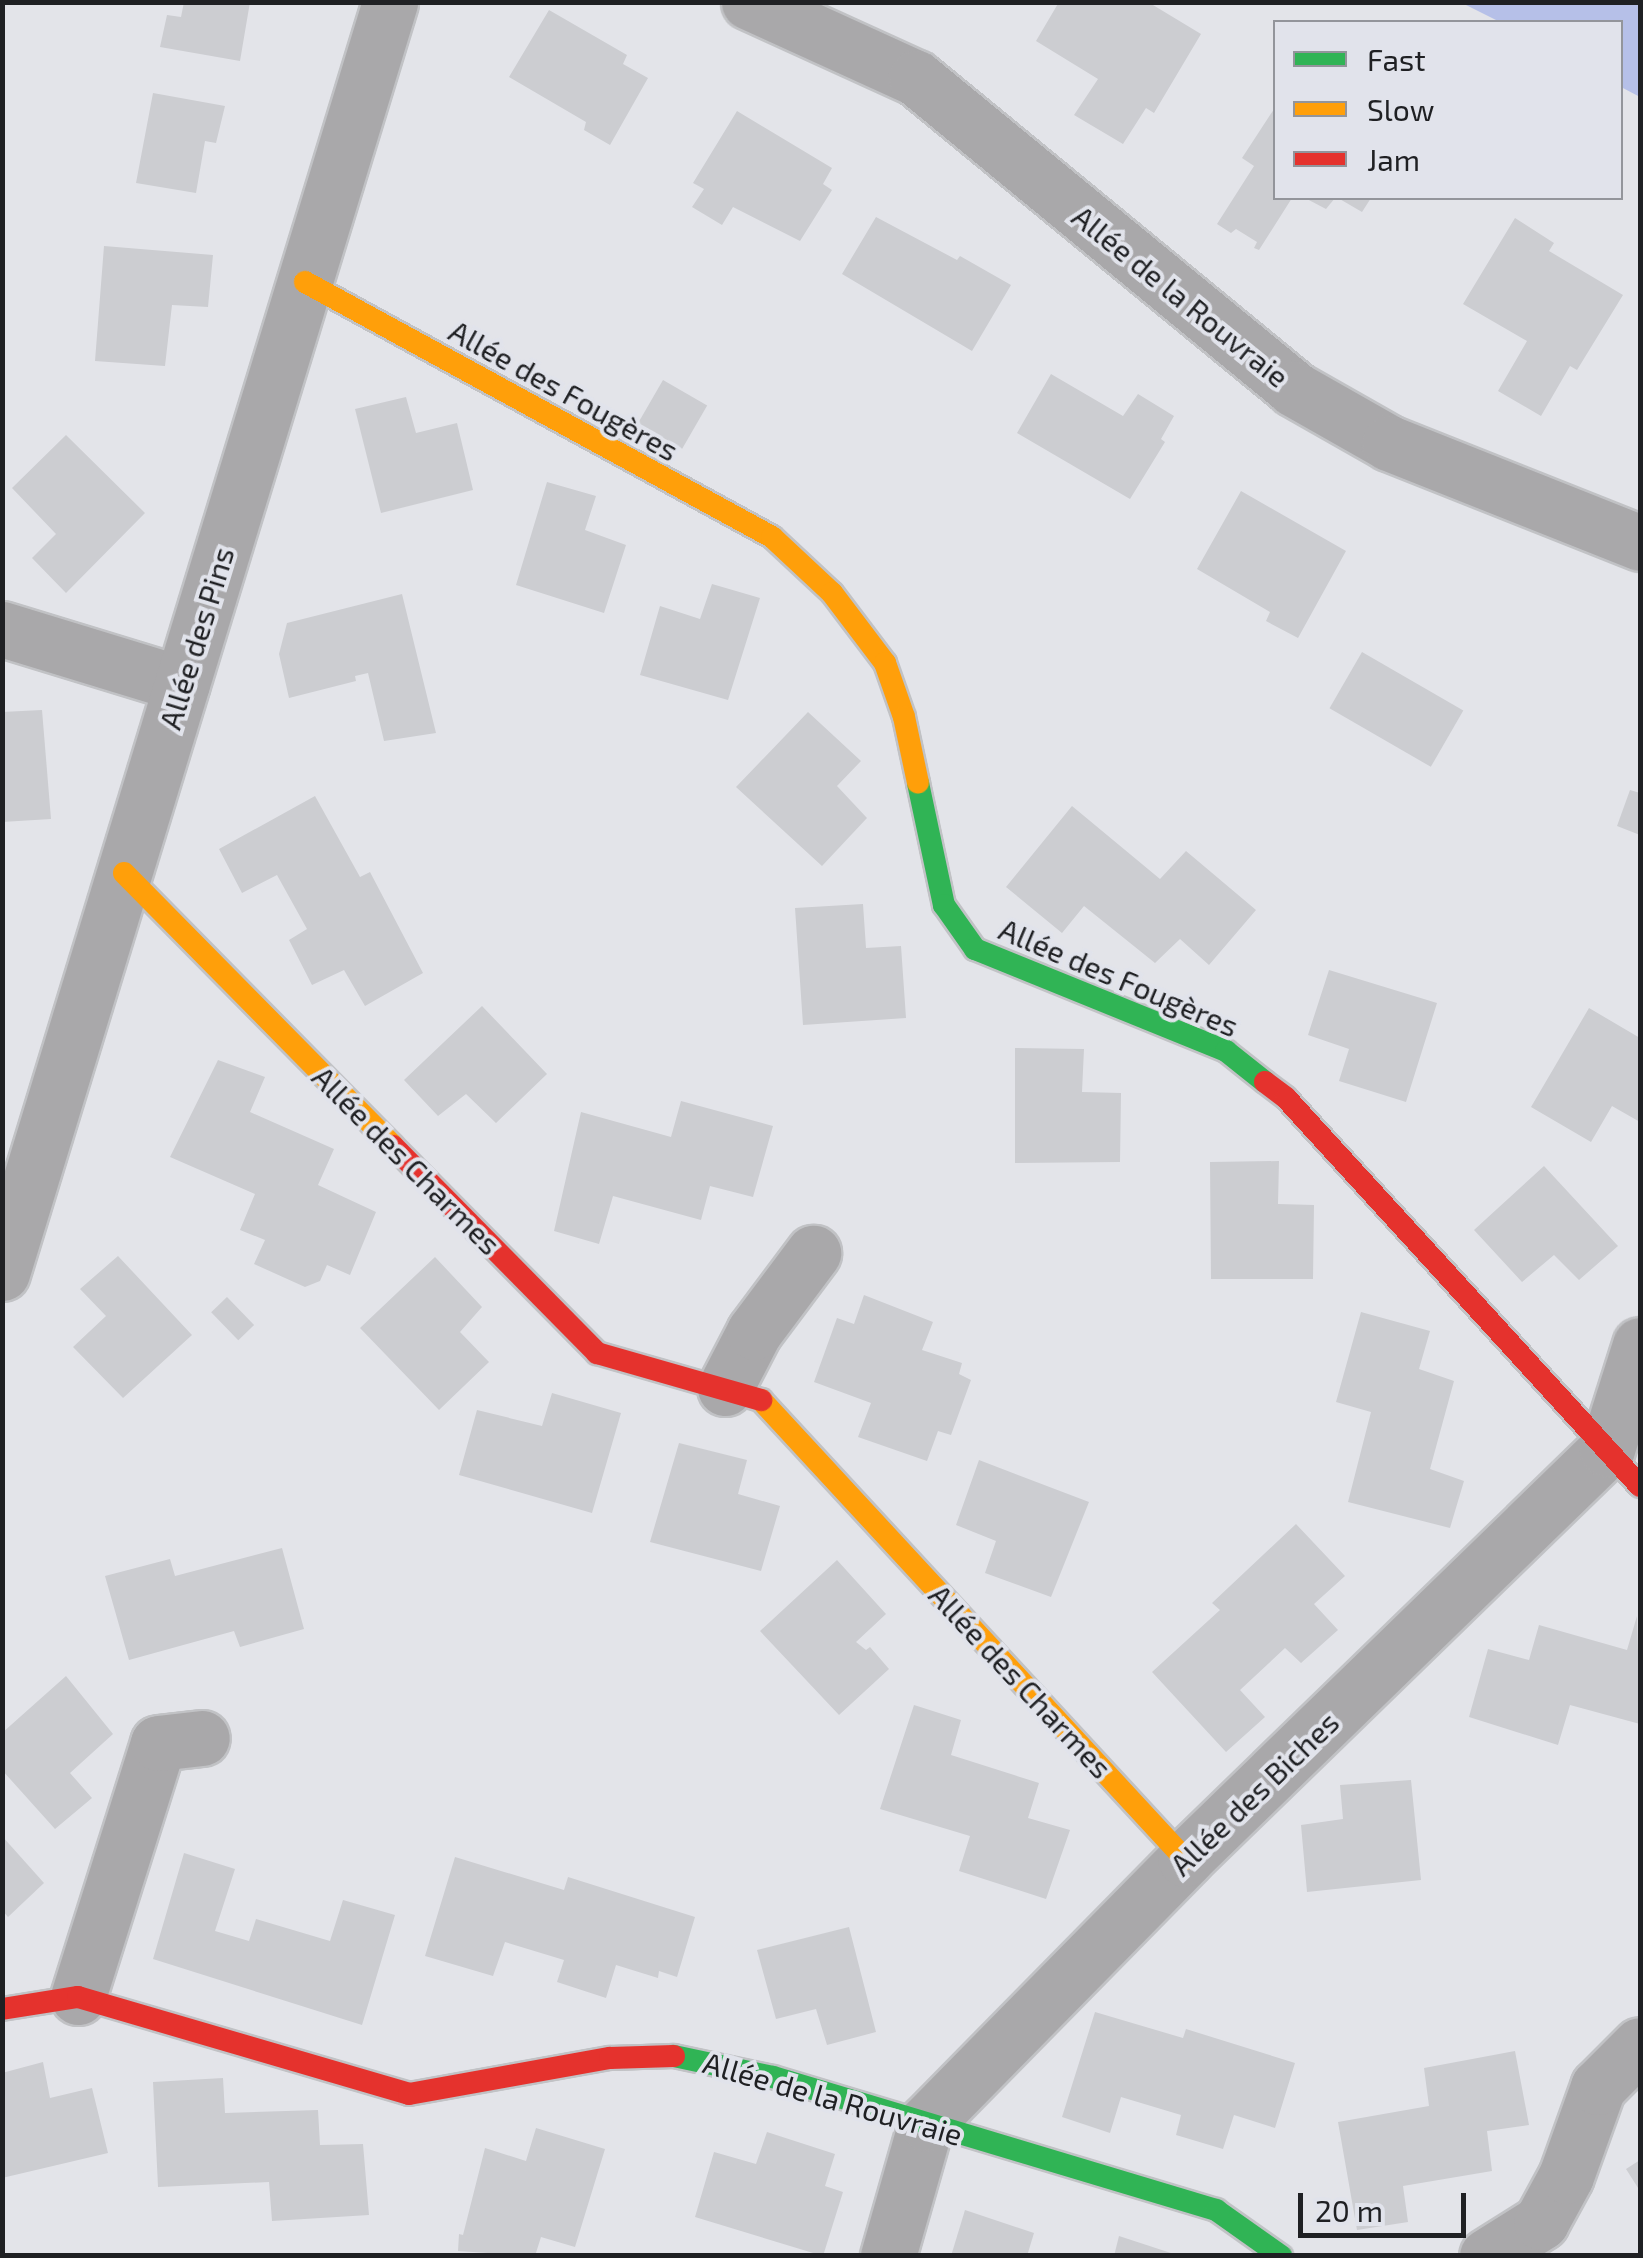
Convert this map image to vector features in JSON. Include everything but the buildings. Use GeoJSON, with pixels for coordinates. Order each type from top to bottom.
{"type":"FeatureCollection","features":[{"type":"Feature","properties":{"kind":"street","name":"Allée des Pins"},"geometry":{"type":"LineString","coordinates":[[2,1273],[390,2]]}},
{"type":"Feature","properties":{"kind":"street","name":"Allée de la Rouvraie"},"geometry":{"type":"LineString","coordinates":[[749,2],[916,78],[1294,389],[1389,443],[1640,543]]}},
{"type":"Feature","properties":{"kind":"street","name":"Allée des Fougères"},"geometry":{"type":"LineString","coordinates":[[305,282],[772,538],[832,593],[885,663],[904,718],[944,905],[975,949],[1226,1051],[1286,1098],[1624,1467]]}},
{"type":"Feature","properties":{"kind":"street"},"geometry":{"type":"LineString","coordinates":[[2,630],[182,684]]}},
{"type":"Feature","properties":{"kind":"street","name":"Allée des Charmes"},"geometry":{"type":"LineString","coordinates":[[124,873],[597,1353],[758,1396],[1186,1859]]}},
{"type":"Feature","properties":{"kind":"street"},"geometry":{"type":"LineString","coordinates":[[725,1388],[754,1332],[812,1254]]}},
{"type":"Feature","properties":{"kind":"street","name":"Allée des Biches"},"geometry":{"type":"LineString","coordinates":[[888,2256],[926,2123],[1186,1859],[1624,1467],[1640,1345]]}},
{"type":"Feature","properties":{"kind":"street"},"geometry":{"type":"LineString","coordinates":[[78,1998],[158,1743],[202,1738]]}},
{"type":"Feature","properties":{"kind":"street","name":"Allée de la Rouvraie"},"geometry":{"type":"LineString","coordinates":[[2,2009],[78,1998],[409,2094],[610,2058],[683,2056],[772,2077],[1216,2210],[1282,2256]]}},
{"type":"Feature","properties":{"kind":"street"},"geometry":{"type":"LineString","coordinates":[[1487,2256],[1541,2222],[1566,2176],[1598,2087],[1640,2045]]}},
{"type":"Feature","properties":{"kind":"shaded area"},"geometry":{"type":"Polygon","coordinates":[[[1462,3],[1640,3],[1640,97],[1623,88],[1623,20],[1496,20],[1462,3]]]}},
{"type":"Feature","properties":{"kind":"traffic: fast"},"geometry":{"type":"LineString","coordinates":[[918,783],[944,905],[975,949],[1226,1051],[1265,1082]]}},
{"type":"Feature","properties":{"kind":"traffic: fast"},"geometry":{"type":"LineString","coordinates":[[674,2056],[773,2077],[1216,2210],[1281,2256]]}},
{"type":"Feature","properties":{"kind":"traffic: slow"},"geometry":{"type":"LineString","coordinates":[[305,282],[772,537],[832,593],[885,663],[904,717],[918,783]]}},
{"type":"Feature","properties":{"kind":"traffic: slow"},"geometry":{"type":"LineString","coordinates":[[124,873],[393,1146]]}},
{"type":"Feature","properties":{"kind":"traffic: slow"},"geometry":{"type":"LineString","coordinates":[[761,1400],[1185,1859]]}},
{"type":"Feature","properties":{"kind":"traffic: jam"},"geometry":{"type":"LineString","coordinates":[[1265,1082],[1286,1098],[1640,1486]]}},
{"type":"Feature","properties":{"kind":"traffic: jam"},"geometry":{"type":"LineString","coordinates":[[393,1146],[597,1353],[761,1400]]}},
{"type":"Feature","properties":{"kind":"traffic: jam"},"geometry":{"type":"LineString","coordinates":[[2,2009],[78,1997],[409,2094],[610,2058],[674,2056]]}}]}
